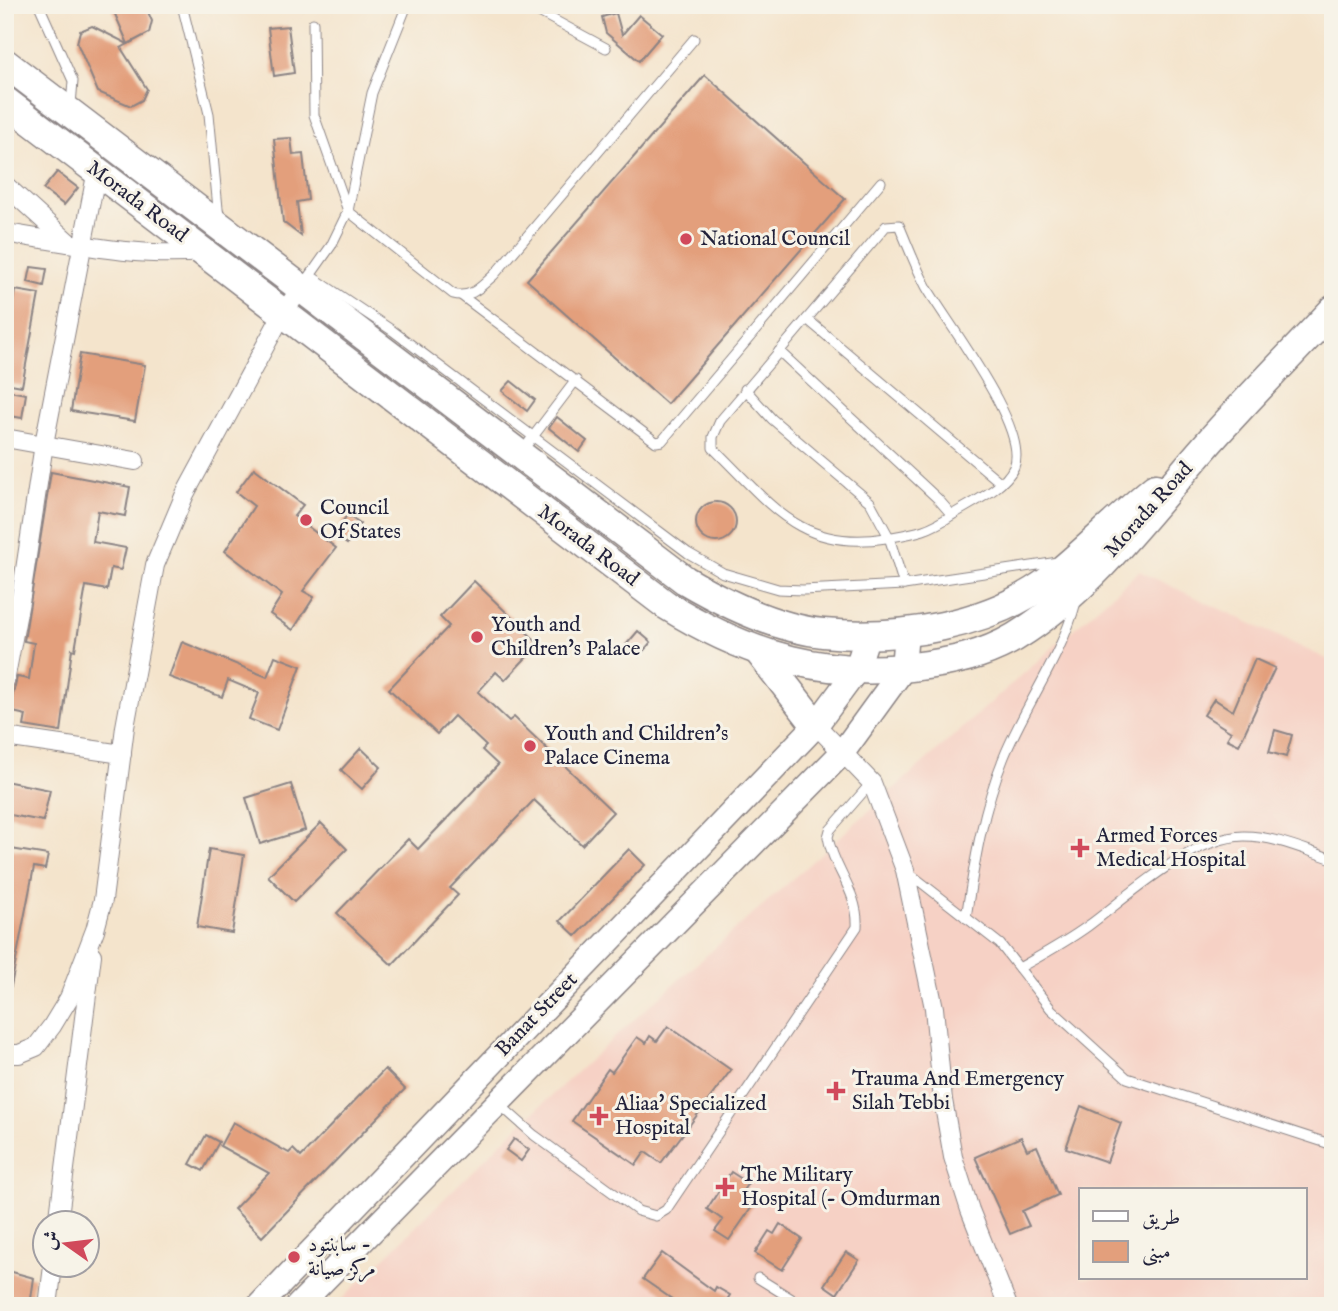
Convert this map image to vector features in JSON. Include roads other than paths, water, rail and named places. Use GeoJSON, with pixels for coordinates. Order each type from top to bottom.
{"type":"FeatureCollection","features":[{"type":"Feature","properties":{"kind":"main road","name":"Morada Road"},"geometry":{"type":"LineString","coordinates":[[5,63],[219,224],[306,281],[515,461],[666,606],[716,634],[759,652],[811,666],[856,671],[903,669],[960,660],[989,650],[1026,631],[1117,518],[1203,449],[1333,310]]}},
{"type":"Feature","properties":{"kind":"main road","name":"Morada Road"},"geometry":{"type":"LineString","coordinates":[[5,100],[283,313],[515,461],[704,591],[769,620],[821,633],[906,632],[984,614],[1016,600],[1050,579],[1075,572]]}},
{"type":"Feature","properties":{"kind":"main road"},"geometry":{"type":"LineString","coordinates":[[903,669],[906,632]]}},
{"type":"Feature","properties":{"kind":"main road","name":"Banat Street"},"geometry":{"type":"LineString","coordinates":[[258,1306],[816,725],[856,671],[868,634]]}},
{"type":"Feature","properties":{"kind":"main road"},"geometry":{"type":"LineString","coordinates":[[759,652],[816,725]]}},
{"type":"Feature","properties":{"kind":"main road","name":"Banat Street"},"geometry":{"type":"LineString","coordinates":[[298,1306],[842,753],[903,669]]}},
{"type":"Feature","properties":{"kind":"street"},"geometry":{"type":"LineString","coordinates":[[5,681],[13,595],[44,444],[77,244],[97,170]]}},
{"type":"Feature","properties":{"kind":"street"},"geometry":{"type":"LineString","coordinates":[[5,185],[77,244]]}},
{"type":"Feature","properties":{"kind":"street"},"geometry":{"type":"LineString","coordinates":[[5,233],[148,253],[203,252],[219,224]]}},
{"type":"Feature","properties":{"kind":"street"},"geometry":{"type":"LineString","coordinates":[[60,1210],[95,930],[111,853],[137,650],[155,565],[185,494],[283,313],[306,281]]}},
{"type":"Feature","properties":{"kind":"street"},"geometry":{"type":"LineString","coordinates":[[5,438],[135,461]]}},
{"type":"Feature","properties":{"kind":"street"},"geometry":{"type":"LineString","coordinates":[[816,725],[872,783],[884,808],[905,870],[934,1008],[943,1100],[953,1157],[970,1210],[1008,1306]]}},
{"type":"Feature","properties":{"kind":"street"},"geometry":{"type":"LineString","coordinates":[[5,737],[122,754]]}},
{"type":"Feature","properties":{"kind":"street"},"geometry":{"type":"LineString","coordinates":[[5,1054],[19,1054],[36,1047],[52,1026],[69,998],[95,930]]}},
{"type":"Feature","properties":{"kind":"street"},"geometry":{"type":"LineString","coordinates":[[47,1306],[50,1280]]}},
{"type":"Feature","properties":{"kind":"lane"},"geometry":{"type":"LineString","coordinates":[[39,5],[73,81],[70,111]]}},
{"type":"Feature","properties":{"kind":"lane"},"geometry":{"type":"LineString","coordinates":[[182,5],[209,114],[219,224]]}},
{"type":"Feature","properties":{"kind":"lane"},"geometry":{"type":"LineString","coordinates":[[306,281],[331,246],[348,211],[372,93],[407,5]]}},
{"type":"Feature","properties":{"kind":"lane"},"geometry":{"type":"LineString","coordinates":[[526,5],[606,48]]}},
{"type":"Feature","properties":{"kind":"lane"},"geometry":{"type":"LineString","coordinates":[[313,23],[314,115],[348,211],[453,294],[462,296],[656,442],[662,441],[881,182]]}},
{"type":"Feature","properties":{"kind":"lane"},"geometry":{"type":"LineString","coordinates":[[462,296],[474,293],[494,275],[694,39]]}},
{"type":"Feature","properties":{"kind":"lane"},"geometry":{"type":"LineString","coordinates":[[899,225],[927,287],[999,400],[1017,443],[1014,466],[1001,483],[929,530],[848,541],[805,531],[788,520],[713,448],[713,437],[720,421],[779,351],[886,226],[899,225]]}},
{"type":"Feature","properties":{"kind":"lane"},"geometry":{"type":"LineString","coordinates":[[807,319],[1001,483]]}},
{"type":"Feature","properties":{"kind":"lane"},"geometry":{"type":"LineString","coordinates":[[779,351],[908,471],[951,515]]}},
{"type":"Feature","properties":{"kind":"lane"},"geometry":{"type":"LineString","coordinates":[[576,380],[515,461],[723,573],[778,589],[904,585],[1075,572],[1069,626],[1048,673],[1004,755],[992,788],[973,871],[966,918]]}},
{"type":"Feature","properties":{"kind":"lane"},"geometry":{"type":"LineString","coordinates":[[745,389],[772,419],[870,502],[889,537],[904,585]]}},
{"type":"Feature","properties":{"kind":"lane"},"geometry":{"type":"LineString","coordinates":[[497,1102],[534,1135],[638,1211],[656,1216],[666,1210],[857,927],[858,913],[853,893],[828,837],[872,783]]}},
{"type":"Feature","properties":{"kind":"lane"},"geometry":{"type":"LineString","coordinates":[[1019,968],[1046,953],[1130,893],[1210,844],[1244,836],[1279,841],[1333,859]]}},
{"type":"Feature","properties":{"kind":"lane"},"geometry":{"type":"LineString","coordinates":[[905,870],[1000,944],[1051,1009],[1127,1078],[1333,1145]]}},
{"type":"Feature","properties":{"kind":"lane"},"geometry":{"type":"LineString","coordinates":[[758,1278],[803,1306]]}},
{"type":"Feature","properties":{"kind":"place","name":"National Council"},"geometry":{"type":"Point","coordinates":[686,239]}},
{"type":"Feature","properties":{"kind":"place","name":"Council Of States"},"geometry":{"type":"Point","coordinates":[306,520]}},
{"type":"Feature","properties":{"kind":"place","name":"Youth and Children's Palace"},"geometry":{"type":"Point","coordinates":[477,637]}},
{"type":"Feature","properties":{"kind":"place","name":"Youth and Children's Palace Cinema"},"geometry":{"type":"Point","coordinates":[530,746]}},
{"type":"Feature","properties":{"kind":"place","name":"Armed Forces Medical Hospital"},"geometry":{"type":"Point","coordinates":[1080,848]}},
{"type":"Feature","properties":{"kind":"place","name":"Trauma And Emergency Silah Tebbi"},"geometry":{"type":"Point","coordinates":[836,1091]}},
{"type":"Feature","properties":{"kind":"place","name":"Aliaa' Specialized Hospital"},"geometry":{"type":"Point","coordinates":[599,1116]}},
{"type":"Feature","properties":{"kind":"place","name":"The Military Hospital (- Omdurman"},"geometry":{"type":"Point","coordinates":[725,1187]}},
{"type":"Feature","properties":{"kind":"place","name":"سابنتود - مركز صيانة"},"geometry":{"type":"Point","coordinates":[294,1257]}}]}
